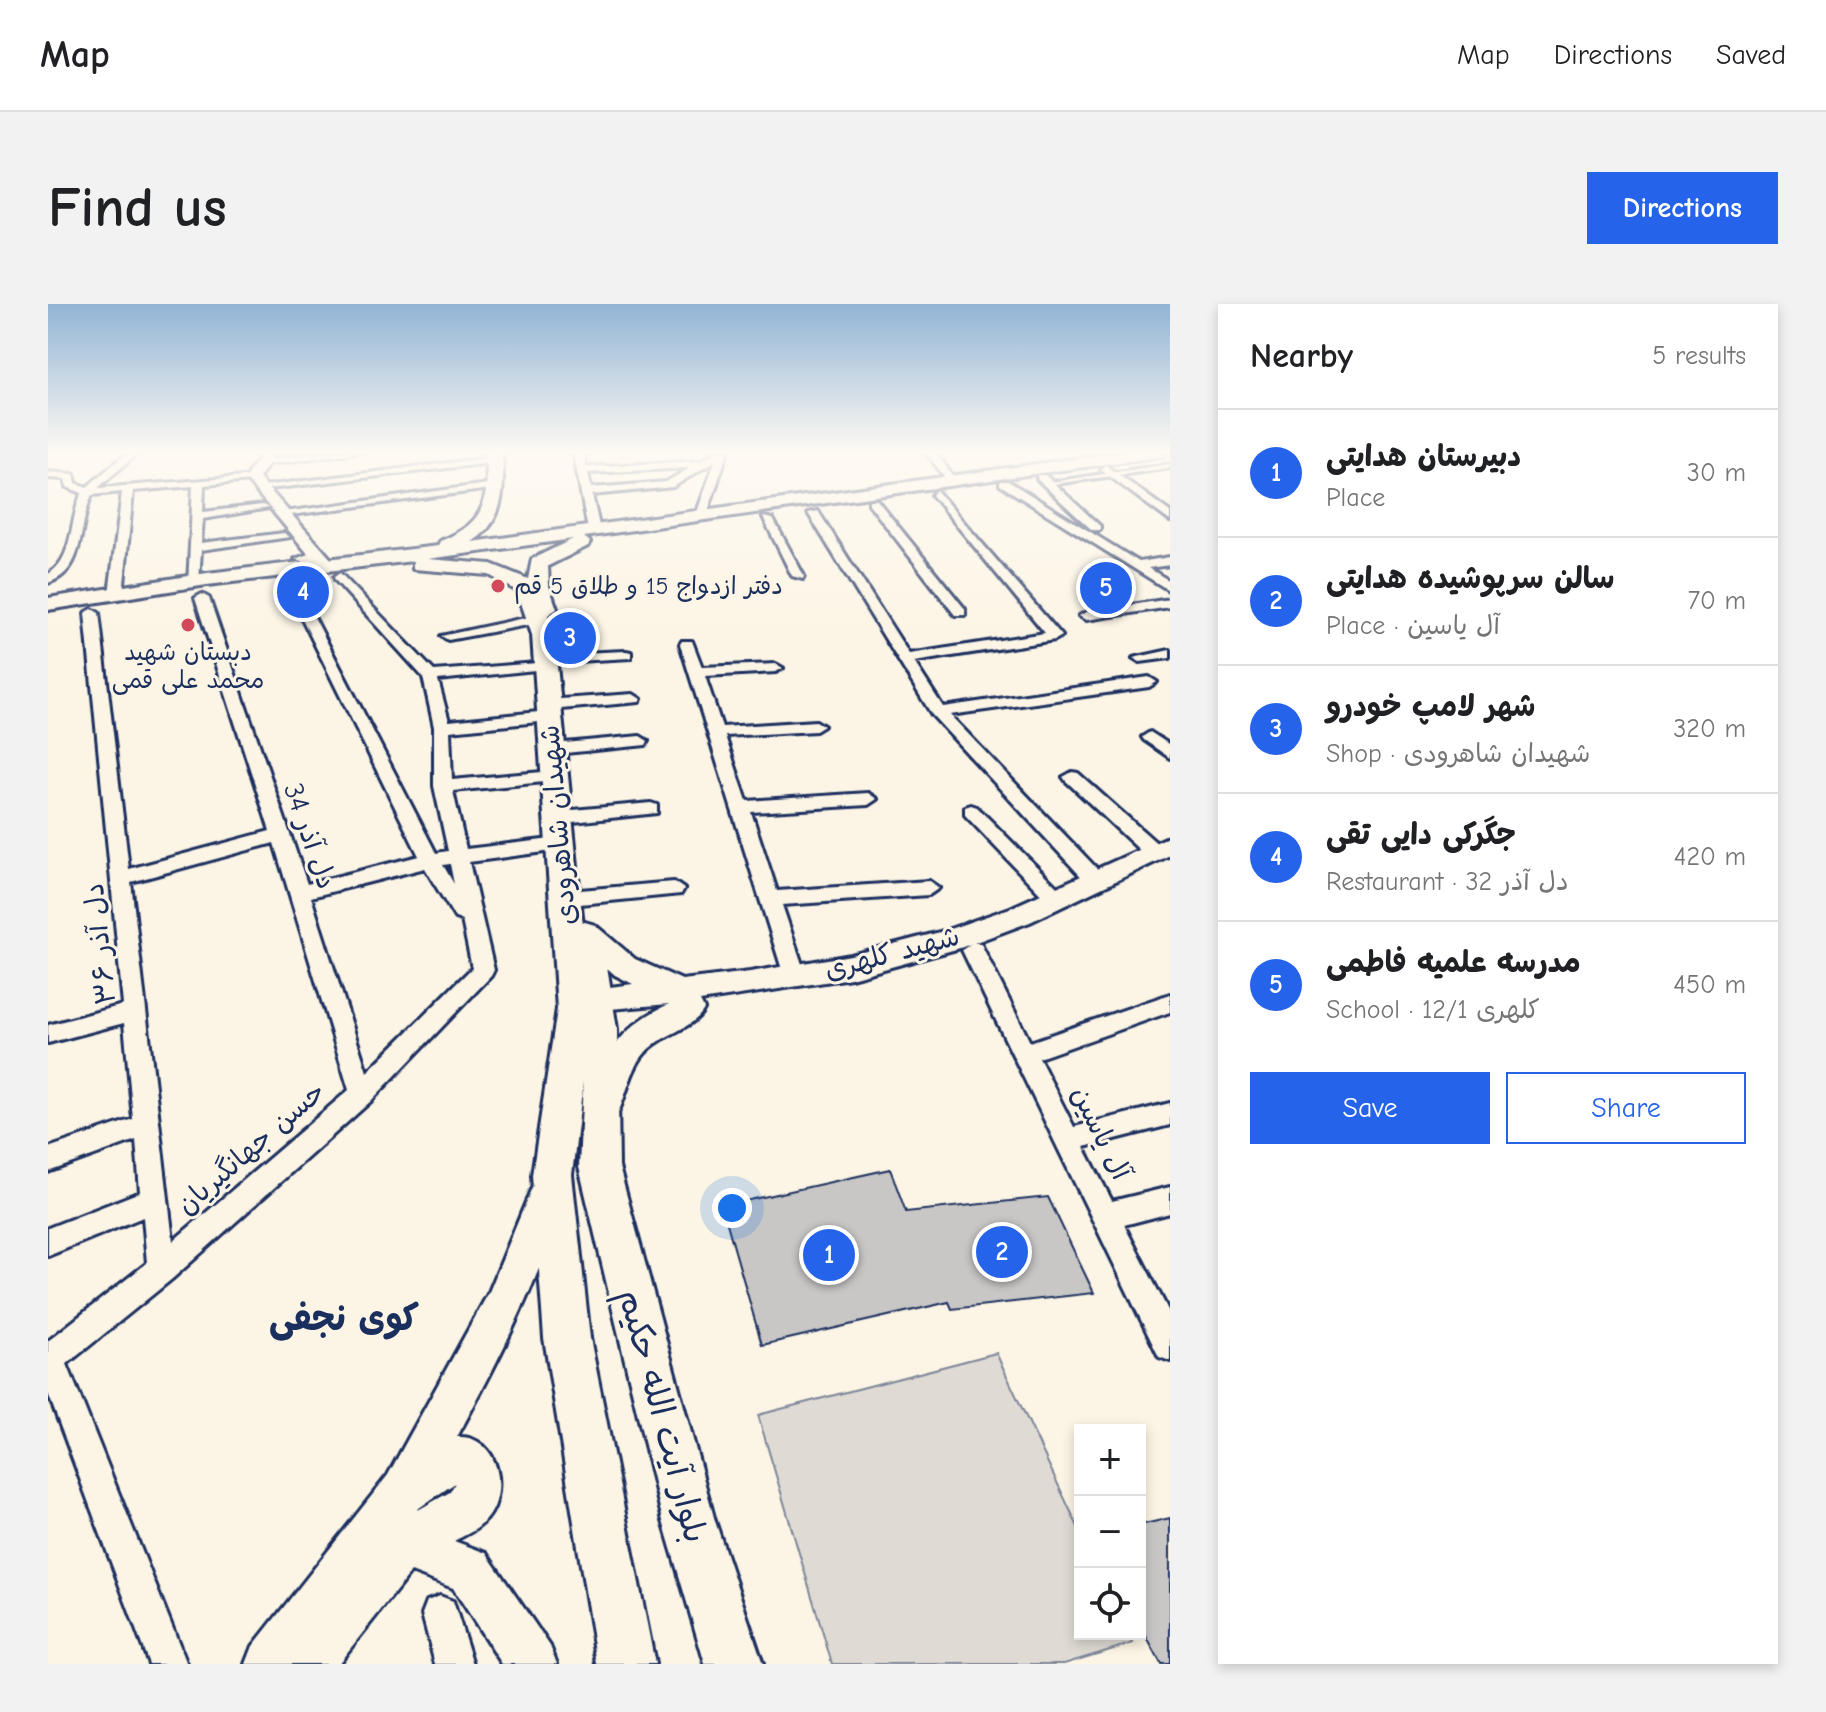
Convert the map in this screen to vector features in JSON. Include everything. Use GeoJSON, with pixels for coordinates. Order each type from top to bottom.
{"type":"FeatureCollection","features":[{"type":"Feature","properties":{"kind":"main road"},"geometry":{"type":"LineString","coordinates":[[268,514],[284,537],[318,565]]}},
{"type":"Feature","properties":{"kind":"main road"},"geometry":{"type":"LineString","coordinates":[[284,514],[318,565]]}},
{"type":"Feature","properties":{"kind":"main road"},"geometry":{"type":"LineString","coordinates":[[418,560],[480,529],[491,514]]}},
{"type":"Feature","properties":{"kind":"main road"},"geometry":{"type":"LineString","coordinates":[[480,529],[505,532],[514,525],[508,514]]}},
{"type":"Feature","properties":{"kind":"main road"},"geometry":{"type":"LineString","coordinates":[[48,619],[164,604],[200,587],[318,565],[418,560],[706,514]]}},
{"type":"Feature","properties":{"kind":"main road"},"geometry":{"type":"LineString","coordinates":[[767,519],[768,514]]}},
{"type":"Feature","properties":{"kind":"main road"},"geometry":{"type":"LineString","coordinates":[[509,518],[581,535],[803,514]]}},
{"type":"Feature","properties":{"kind":"main road"},"geometry":{"type":"LineString","coordinates":[[418,560],[509,576],[512,565],[539,563],[581,535]]}},
{"type":"Feature","properties":{"kind":"main road","name":"شهیدان شاهرودی"},"geometry":{"type":"LineString","coordinates":[[539,563],[536,573],[538,586],[550,617],[555,710],[554,776],[560,844],[590,1007],[603,1111],[576,1171]]}},
{"type":"Feature","properties":{"kind":"main road"},"geometry":{"type":"LineString","coordinates":[[140,590],[291,584],[318,565]]}},
{"type":"Feature","properties":{"kind":"main road","name":"شهیدان شاهرودی"},"geometry":{"type":"LineString","coordinates":[[509,576],[526,588],[551,661]]}},
{"type":"Feature","properties":{"kind":"main road"},"geometry":{"type":"LineString","coordinates":[[48,604],[140,590],[165,588],[178,593],[164,604]]}},
{"type":"Feature","properties":{"kind":"main road","name":"شهیدان شاهرودی"},"geometry":{"type":"LineString","coordinates":[[555,710],[565,748],[590,1007],[576,1171]]}},
{"type":"Feature","properties":{"kind":"main road","name":"شهید کلهری"},"geometry":{"type":"LineString","coordinates":[[590,1007],[688,1000],[877,978],[967,943],[1095,879],[1165,853]]}},
{"type":"Feature","properties":{"kind":"main road","name":"شهید کلهری"},"geometry":{"type":"LineString","coordinates":[[688,1000],[795,976],[1012,937],[1165,853]]}},
{"type":"Feature","properties":{"kind":"main road"},"geometry":{"type":"LineString","coordinates":[[585,932],[625,967],[688,1000],[648,1027],[621,1057],[603,1111]]}},
{"type":"Feature","properties":{"kind":"main road"},"geometry":{"type":"LineString","coordinates":[[271,1664],[403,1492],[504,1309],[534,1239],[576,1171]]}},
{"type":"Feature","properties":{"kind":"main road"},"geometry":{"type":"LineString","coordinates":[[576,1171],[567,1338],[626,1664]]}},
{"type":"Feature","properties":{"kind":"main road","name":"بلوار آیت الله حکیم"},"geometry":{"type":"LineString","coordinates":[[576,1171],[734,1664]]}},
{"type":"Feature","properties":{"kind":"main road"},"geometry":{"type":"LineString","coordinates":[[306,1664],[402,1545],[466,1508],[478,1491],[478,1481],[472,1465],[456,1458],[403,1492]]}},
{"type":"Feature","properties":{"kind":"main road"},"geometry":{"type":"LineString","coordinates":[[402,1545],[469,1570],[532,1664]]}},
{"type":"Feature","properties":{"kind":"street"},"geometry":{"type":"LineString","coordinates":[[48,579],[62,573],[72,561],[77,514]]}},
{"type":"Feature","properties":{"kind":"street"},"geometry":{"type":"LineString","coordinates":[[116,594],[125,514]]}},
{"type":"Feature","properties":{"kind":"street"},"geometry":{"type":"LineString","coordinates":[[200,587],[196,547],[199,516],[211,514]]}},
{"type":"Feature","properties":{"kind":"street"},"geometry":{"type":"LineString","coordinates":[[581,535],[583,514]]}},
{"type":"Feature","properties":{"kind":"street"},"geometry":{"type":"LineString","coordinates":[[815,514],[938,712],[1095,879]]}},
{"type":"Feature","properties":{"kind":"street"},"geometry":{"type":"LineString","coordinates":[[878,514],[960,612]]}},
{"type":"Feature","properties":{"kind":"street"},"geometry":{"type":"LineString","coordinates":[[904,659],[1055,636],[954,514]]}},
{"type":"Feature","properties":{"kind":"street"},"geometry":{"type":"LineString","coordinates":[[1054,514],[1170,587]]}},
{"type":"Feature","properties":{"kind":"street"},"geometry":{"type":"LineString","coordinates":[[1081,514],[1136,566]]}},
{"type":"Feature","properties":{"kind":"street"},"geometry":{"type":"LineString","coordinates":[[767,519],[798,576]]}},
{"type":"Feature","properties":{"kind":"street"},"geometry":{"type":"LineString","coordinates":[[196,547],[284,537]]}},
{"type":"Feature","properties":{"kind":"street"},"geometry":{"type":"LineString","coordinates":[[1136,566],[1170,561]]}},
{"type":"Feature","properties":{"kind":"street"},"geometry":{"type":"LineString","coordinates":[[318,565],[430,676],[442,727],[443,786],[473,932]]}},
{"type":"Feature","properties":{"kind":"street"},"geometry":{"type":"LineString","coordinates":[[291,584],[430,860],[473,932]]}},
{"type":"Feature","properties":{"kind":"street","name":"دل آذر 34"},"geometry":{"type":"LineString","coordinates":[[200,587],[362,1094]]}},
{"type":"Feature","properties":{"kind":"street"},"geometry":{"type":"LineString","coordinates":[[1086,616],[1170,603]]}},
{"type":"Feature","properties":{"kind":"street","name":"دل آذر ۳۶"},"geometry":{"type":"LineString","coordinates":[[92,613],[162,1269]]}},
{"type":"Feature","properties":{"kind":"street"},"geometry":{"type":"LineString","coordinates":[[448,636],[539,619]]}},
{"type":"Feature","properties":{"kind":"street"},"geometry":{"type":"LineString","coordinates":[[687,644],[795,976]]}},
{"type":"Feature","properties":{"kind":"street"},"geometry":{"type":"LineString","coordinates":[[1140,658],[1170,654]]}},
{"type":"Feature","properties":{"kind":"street"},"geometry":{"type":"LineString","coordinates":[[430,676],[626,655]]}},
{"type":"Feature","properties":{"kind":"street"},"geometry":{"type":"LineString","coordinates":[[696,672],[776,668]]}},
{"type":"Feature","properties":{"kind":"street"},"geometry":{"type":"LineString","coordinates":[[938,712],[1149,682]]}},
{"type":"Feature","properties":{"kind":"street"},"geometry":{"type":"LineString","coordinates":[[442,727],[633,699]]}},
{"type":"Feature","properties":{"kind":"street"},"geometry":{"type":"LineString","coordinates":[[716,732],[816,726]]}},
{"type":"Feature","properties":{"kind":"street"},"geometry":{"type":"LineString","coordinates":[[1150,737],[1170,753]]}},
{"type":"Feature","properties":{"kind":"street"},"geometry":{"type":"LineString","coordinates":[[565,748],[640,741]]}},
{"type":"Feature","properties":{"kind":"street"},"geometry":{"type":"LineString","coordinates":[[443,786],[554,776]]}},
{"type":"Feature","properties":{"kind":"street"},"geometry":{"type":"LineString","coordinates":[[1072,777],[1165,853]]}},
{"type":"Feature","properties":{"kind":"street"},"geometry":{"type":"LineString","coordinates":[[740,807],[868,799]]}},
{"type":"Feature","properties":{"kind":"street"},"geometry":{"type":"LineString","coordinates":[[573,816],[651,809]]}},
{"type":"Feature","properties":{"kind":"street"},"geometry":{"type":"LineString","coordinates":[[971,811],[1056,898]]}},
{"type":"Feature","properties":{"kind":"street"},"geometry":{"type":"LineString","coordinates":[[121,878],[280,835]]}},
{"type":"Feature","properties":{"kind":"street"},"geometry":{"type":"LineString","coordinates":[[300,893],[430,860],[560,844]]}},
{"type":"Feature","properties":{"kind":"street"},"geometry":{"type":"LineString","coordinates":[[770,899],[929,888]]}},
{"type":"Feature","properties":{"kind":"street"},"geometry":{"type":"LineString","coordinates":[[580,897],[674,889]]}},
{"type":"Feature","properties":{"kind":"street","name":"حسن جهانگیریان"},"geometry":{"type":"LineString","coordinates":[[49,1359],[162,1269],[362,1094],[483,970],[473,932]]}},
{"type":"Feature","properties":{"kind":"street","name":"آل یاسین"},"geometry":{"type":"LineString","coordinates":[[967,943],[1070,1139],[1170,1346]]}},
{"type":"Feature","properties":{"kind":"street"},"geometry":{"type":"LineString","coordinates":[[1026,1053],[1170,1003]]}},
{"type":"Feature","properties":{"kind":"street"},"geometry":{"type":"LineString","coordinates":[[48,1034],[135,1011]]}},
{"type":"Feature","properties":{"kind":"street"},"geometry":{"type":"LineString","coordinates":[[1070,1139],[1170,1114]]}},
{"type":"Feature","properties":{"kind":"street"},"geometry":{"type":"LineString","coordinates":[[48,1160],[147,1125]]}},
{"type":"Feature","properties":{"kind":"street"},"geometry":{"type":"LineString","coordinates":[[48,1242],[155,1199]]}},
{"type":"Feature","properties":{"kind":"street"},"geometry":{"type":"LineString","coordinates":[[1106,1216],[1170,1200]]}},
{"type":"Feature","properties":{"kind":"street"},"geometry":{"type":"LineString","coordinates":[[49,1359],[168,1664]]}},
{"type":"Feature","properties":{"kind":"street"},"geometry":{"type":"LineString","coordinates":[[440,1614],[454,1664]]}},
{"type":"Feature","properties":{"kind":"shaded area"},"geometry":{"type":"Polygon","coordinates":[[[996,1353],[1074,1518],[1074,1640],[1132,1640],[1133,1643],[1064,1664],[832,1664],[758,1415],[996,1353]]]}},
{"type":"Feature","properties":{"kind":"building"},"geometry":{"type":"Polygon","coordinates":[[[890,1169],[906,1212],[1048,1197],[1094,1293],[952,1309],[949,1302],[762,1345],[722,1206],[890,1169]]]}},
{"type":"Feature","properties":{"kind":"building"},"geometry":{"type":"Polygon","coordinates":[[[1170,1518],[1170,1664],[1161,1664],[1146,1636],[1146,1524],[1170,1518]]]}},
{"type":"Feature","properties":{"kind":"place","name":"دفتر ازدواج 15 و طلاق 5 قم"},"geometry":{"type":"Point","coordinates":[498,586]}},
{"type":"Feature","properties":{"kind":"place","name":"مدرسه علمیه فاطمی"},"geometry":{"type":"Point","coordinates":[1106,588]}},
{"type":"Feature","properties":{"kind":"place","name":"جگرکی دایی تقی"},"geometry":{"type":"Point","coordinates":[303,592]}},
{"type":"Feature","properties":{"kind":"place","name":"دبستان شهید محمد علی قمی"},"geometry":{"type":"Point","coordinates":[188,625]}},
{"type":"Feature","properties":{"kind":"place","name":"شهر لامپ خودرو"},"geometry":{"type":"Point","coordinates":[570,638]}},
{"type":"Feature","properties":{"kind":"place","name":"سالن سرپوشیده هدایتی"},"geometry":{"type":"Point","coordinates":[1002,1252]}},
{"type":"Feature","properties":{"kind":"place","name":"دبیرستان هدایتی"},"geometry":{"type":"Point","coordinates":[829,1255]}},
{"type":"Feature","properties":{"kind":"district","name":"کوی نجفی"},"geometry":{"type":"Point","coordinates":[344,1318]}}]}
